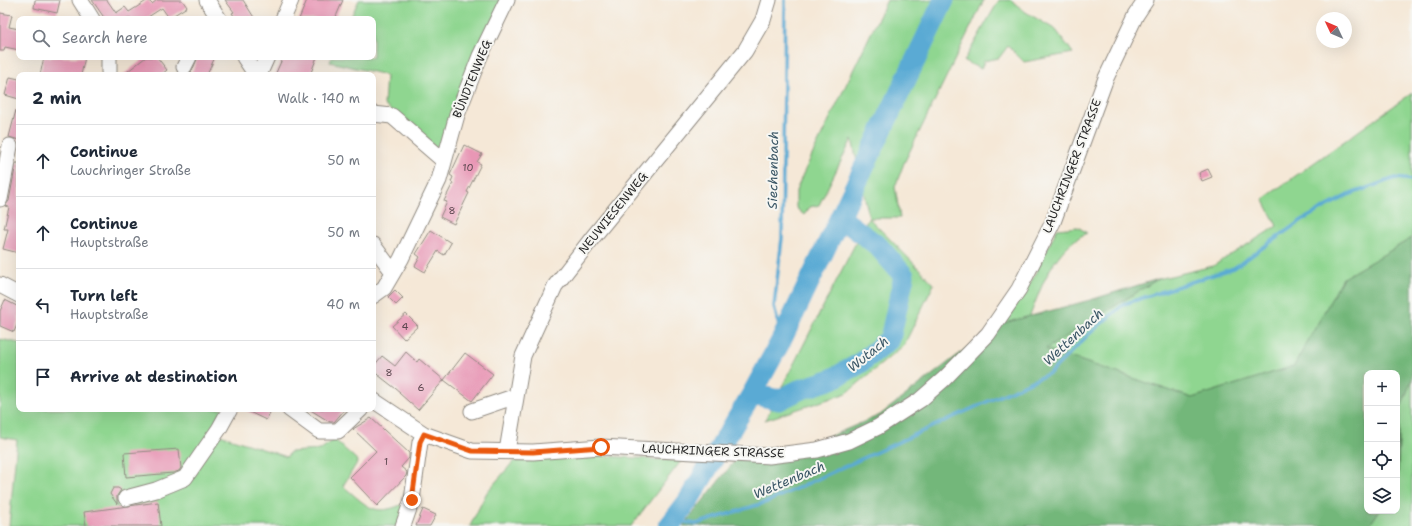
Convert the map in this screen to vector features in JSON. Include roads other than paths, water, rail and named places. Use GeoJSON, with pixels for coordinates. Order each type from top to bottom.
{"type":"FeatureCollection","features":[{"type":"Feature","properties":{"kind":"street"},"geometry":{"type":"LineString","coordinates":[[80,0],[88,16]]}},
{"type":"Feature","properties":{"kind":"street"},"geometry":{"type":"LineString","coordinates":[[284,16],[291,0]]}},
{"type":"Feature","properties":{"kind":"street","name":"BÜNDTENWEG"},"geometry":{"type":"LineString","coordinates":[[376,294],[384,288],[393,272],[439,180],[459,108],[480,56],[507,0]]}},
{"type":"Feature","properties":{"kind":"street","name":"NEUWIESENWEG"},"geometry":{"type":"LineString","coordinates":[[507,451],[523,356],[555,286],[593,237],[745,51],[763,20],[769,0]]}},
{"type":"Feature","properties":{"kind":"street","name":"LAUCHRINGER STRASSE"},"geometry":{"type":"LineString","coordinates":[[376,402],[424,434],[472,451],[533,452],[601,447],[751,455],[793,454],[817,450],[848,441],[878,427],[920,400],[988,334],[1019,289],[1053,222],[1106,78],[1136,15],[1146,0]]}},
{"type":"Feature","properties":{"kind":"street"},"geometry":{"type":"LineString","coordinates":[[109,60],[109,72]]}},
{"type":"Feature","properties":{"kind":"street"},"geometry":{"type":"LineString","coordinates":[[246,60],[254,72]]}},
{"type":"Feature","properties":{"kind":"street"},"geometry":{"type":"LineString","coordinates":[[260,72],[266,60]]}},
{"type":"Feature","properties":{"kind":"street"},"geometry":{"type":"LineString","coordinates":[[376,114],[392,116],[444,161]]}},
{"type":"Feature","properties":{"kind":"street"},"geometry":{"type":"LineString","coordinates":[[0,199],[7,148]]}},
{"type":"Feature","properties":{"kind":"street"},"geometry":{"type":"LineString","coordinates":[[376,249],[393,272]]}},
{"type":"Feature","properties":{"kind":"street"},"geometry":{"type":"LineString","coordinates":[[0,285],[16,293]]}},
{"type":"Feature","properties":{"kind":"street"},"geometry":{"type":"LineString","coordinates":[[472,411],[516,396]]}},
{"type":"Feature","properties":{"kind":"street"},"geometry":{"type":"LineString","coordinates":[[126,498],[156,490],[185,478],[228,412]]}},
{"type":"Feature","properties":{"kind":"street"},"geometry":{"type":"LineString","coordinates":[[293,412],[319,431],[338,430],[358,412]]}},
{"type":"Feature","properties":{"kind":"street"},"geometry":{"type":"LineString","coordinates":[[403,526],[412,500],[420,442],[424,434]]}},
{"type":"Feature","properties":{"kind":"waterway","name":"Siechenbach"},"geometry":{"type":"LineString","coordinates":[[782,339],[774,306],[782,238],[785,0]]}},
{"type":"Feature","properties":{"kind":"waterway","name":"Wutach"},"geometry":{"type":"LineString","coordinates":[[669,526],[688,501],[752,394],[782,339],[944,0]]}},
{"type":"Feature","properties":{"kind":"waterway","name":"Wettenbach"},"geometry":{"type":"LineString","coordinates":[[673,520],[696,524],[767,502],[1050,373],[1088,335],[1124,304],[1234,268],[1302,220],[1348,195],[1395,178],[1412,180]]}},
{"type":"Feature","properties":{"kind":"waterway","name":"Wutach"},"geometry":{"type":"LineString","coordinates":[[752,394],[779,400],[799,390],[832,379],[859,364],[890,339],[904,276],[878,246],[841,218]]}}]}
